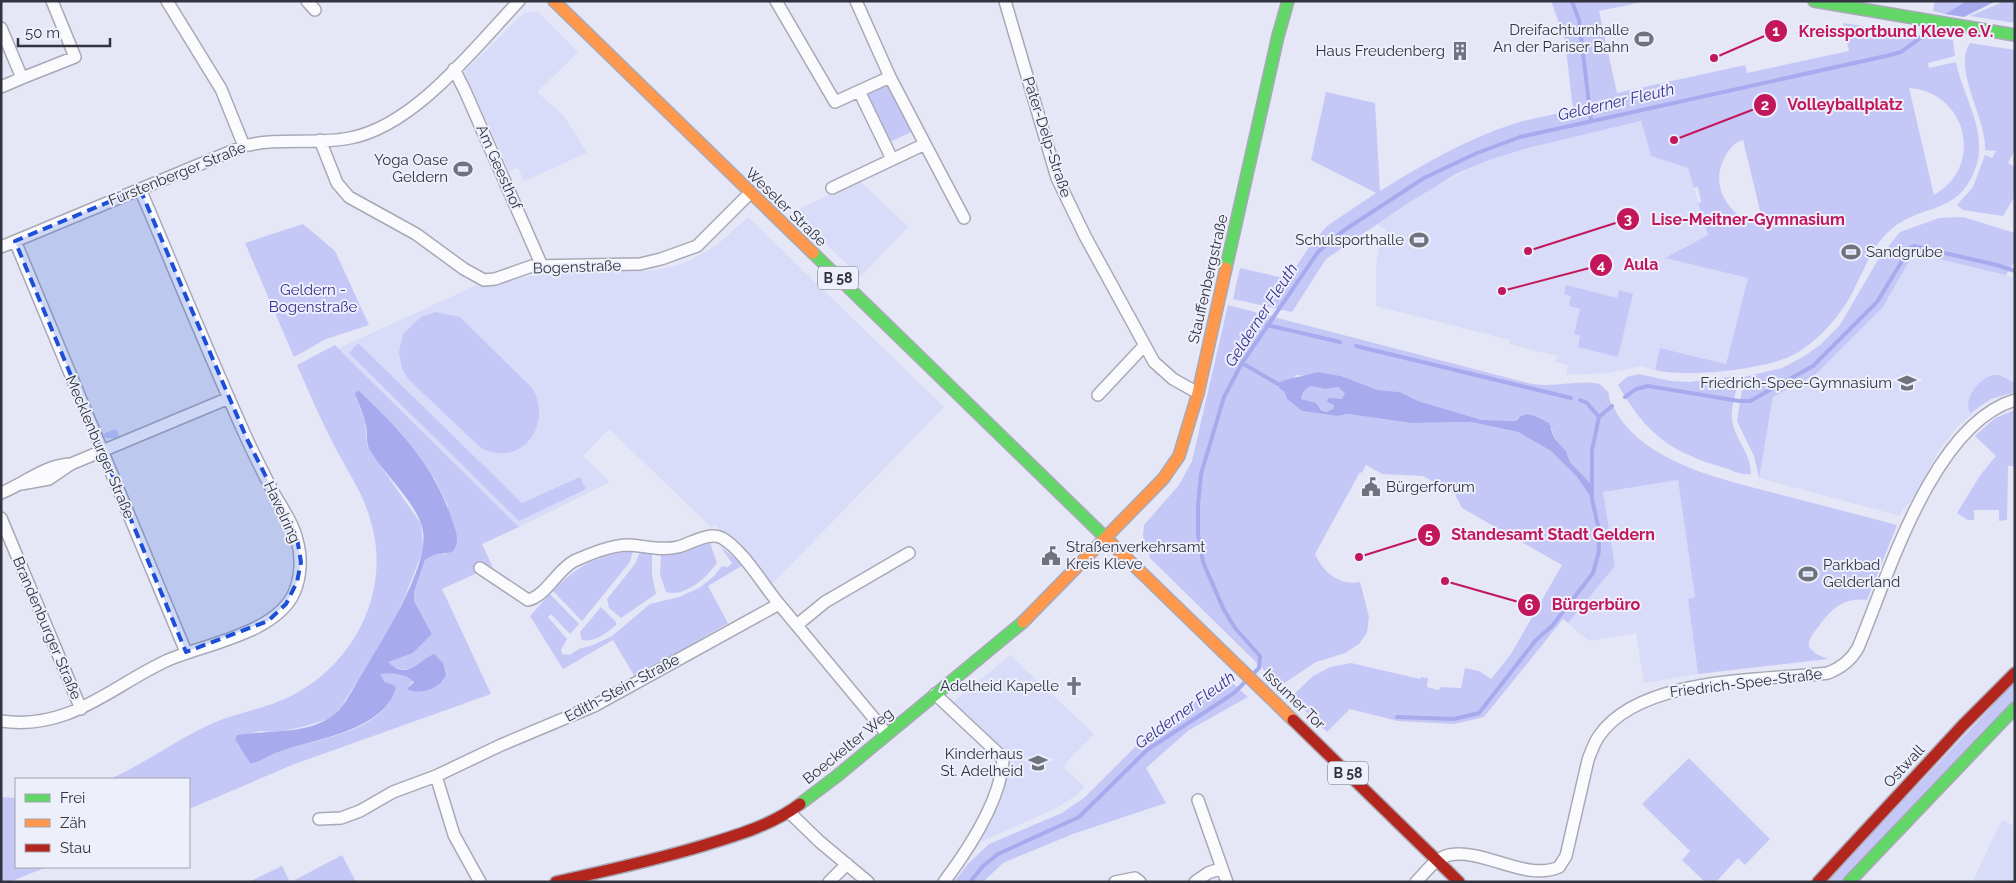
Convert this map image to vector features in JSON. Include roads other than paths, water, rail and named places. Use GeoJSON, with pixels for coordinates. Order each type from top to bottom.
{"type":"FeatureCollection","features":[{"type":"Feature","properties":{"kind":"main road","name":"Weseler Straße"},"geometry":{"type":"LineString","coordinates":[[554,1],[1107,538]]}},
{"type":"Feature","properties":{"kind":"main road","name":"Stauffenbergstraße"},"geometry":{"type":"LineString","coordinates":[[1107,538],[1174,466],[1186,439],[1278,36],[1288,1]]}},
{"type":"Feature","properties":{"kind":"main road"},"geometry":{"type":"LineString","coordinates":[[1817,2],[2015,35]]}},
{"type":"Feature","properties":{"kind":"main road","name":"Issumer Tor"},"geometry":{"type":"LineString","coordinates":[[1107,538],[1459,882]]}},
{"type":"Feature","properties":{"kind":"main road","name":"Boeckelter Weg"},"geometry":{"type":"LineString","coordinates":[[556,882],[672,855],[746,833],[789,812],[888,734],[1021,624],[1107,538]]}},
{"type":"Feature","properties":{"kind":"main road","name":"Ostwall"},"geometry":{"type":"LineString","coordinates":[[1818,882],[1963,725],[2015,673]]}},
{"type":"Feature","properties":{"kind":"main road"},"geometry":{"type":"LineString","coordinates":[[1849,882],[2015,708]]}},
{"type":"Feature","properties":{"kind":"street"},"geometry":{"type":"LineString","coordinates":[[1,87],[75,57],[52,1]]}},
{"type":"Feature","properties":{"kind":"street"},"geometry":{"type":"LineString","coordinates":[[167,1],[221,89],[244,146]]}},
{"type":"Feature","properties":{"kind":"street"},"geometry":{"type":"LineString","coordinates":[[307,1],[315,10]]}},
{"type":"Feature","properties":{"kind":"street","name":"Fürstenberger Straße"},"geometry":{"type":"LineString","coordinates":[[1,246],[244,146],[277,140],[352,138],[384,127],[415,107],[519,1]]}},
{"type":"Feature","properties":{"kind":"street"},"geometry":{"type":"LineString","coordinates":[[776,1],[835,102],[890,77]]}},
{"type":"Feature","properties":{"kind":"street"},"geometry":{"type":"LineString","coordinates":[[856,1],[890,77],[964,218]]}},
{"type":"Feature","properties":{"kind":"street","name":"Pater-Delp-Straße"},"geometry":{"type":"LineString","coordinates":[[1004,1],[1061,188],[1144,347],[1162,371],[1198,393]]}},
{"type":"Feature","properties":{"kind":"street"},"geometry":{"type":"LineString","coordinates":[[1,28],[22,78]]}},
{"type":"Feature","properties":{"kind":"street","name":"Am Geesthof"},"geometry":{"type":"LineString","coordinates":[[454,69],[542,266]]}},
{"type":"Feature","properties":{"kind":"street"},"geometry":{"type":"LineString","coordinates":[[859,91],[892,160]]}},
{"type":"Feature","properties":{"kind":"street","name":"Bogenstraße"},"geometry":{"type":"LineString","coordinates":[[320,140],[337,183],[350,197],[416,234],[477,277],[495,279],[532,266],[640,264],[661,260],[697,246],[750,193]]}},
{"type":"Feature","properties":{"kind":"street"},"geometry":{"type":"LineString","coordinates":[[832,188],[926,144]]}},
{"type":"Feature","properties":{"kind":"street","name":"Havelring"},"geometry":{"type":"LineString","coordinates":[[1,721],[39,721],[65,716],[81,710],[146,671],[186,652],[248,632],[268,621],[286,604],[293,594],[300,572],[300,549],[292,525],[270,486],[229,398],[140,189]]}},
{"type":"Feature","properties":{"kind":"street","name":"Mecklenburger Straße"},"geometry":{"type":"LineString","coordinates":[[15,241],[186,652]]}},
{"type":"Feature","properties":{"kind":"street"},"geometry":{"type":"LineString","coordinates":[[1098,395],[1144,347]]}},
{"type":"Feature","properties":{"kind":"street"},"geometry":{"type":"LineString","coordinates":[[1,493],[21,484],[45,469],[71,464],[229,398]]}},
{"type":"Feature","properties":{"kind":"street","name":"Friedrich-Spee-Straße"},"geometry":{"type":"LineString","coordinates":[[1438,860],[1448,855],[1465,855],[1538,871],[1559,867],[1566,856],[1590,754],[1600,735],[1624,714],[1647,699],[1667,692],[1828,673],[1840,668],[1855,654],[1909,525],[1954,445],[1973,424],[1992,410],[2015,400]]}},
{"type":"Feature","properties":{"kind":"street","name":"Brandenburger Straße"},"geometry":{"type":"LineString","coordinates":[[1,518],[81,710]]}},
{"type":"Feature","properties":{"kind":"street"},"geometry":{"type":"LineString","coordinates":[[480,568],[528,600],[538,594],[573,562],[595,553],[620,546],[663,549],[679,547],[717,537],[723,540],[747,563],[888,734]]}},
{"type":"Feature","properties":{"kind":"street"},"geometry":{"type":"LineString","coordinates":[[797,625],[825,602],[909,552]]}},
{"type":"Feature","properties":{"kind":"street","name":"Edith-Stein-Straße"},"geometry":{"type":"LineString","coordinates":[[319,819],[341,818],[393,792],[436,776],[501,744],[594,706],[779,604]]}},
{"type":"Feature","properties":{"kind":"street"},"geometry":{"type":"LineString","coordinates":[[935,694],[1000,755],[1003,761],[992,800],[982,822],[967,852],[944,882]]}},
{"type":"Feature","properties":{"kind":"street"},"geometry":{"type":"LineString","coordinates":[[436,776],[454,835],[480,882]]}},
{"type":"Feature","properties":{"kind":"street"},"geometry":{"type":"LineString","coordinates":[[1198,800],[1227,882]]}},
{"type":"Feature","properties":{"kind":"street"},"geometry":{"type":"LineString","coordinates":[[789,812],[868,882]]}},
{"type":"Feature","properties":{"kind":"street"},"geometry":{"type":"LineString","coordinates":[[1416,882],[1438,860]]}},
{"type":"Feature","properties":{"kind":"street"},"geometry":{"type":"LineString","coordinates":[[829,882],[847,864]]}},
{"type":"Feature","properties":{"kind":"street"},"geometry":{"type":"LineString","coordinates":[[1194,882],[1208,873],[1222,868]]}},
{"type":"Feature","properties":{"kind":"street"},"geometry":{"type":"LineString","coordinates":[[1115,882],[1135,878],[1140,882]]}},
{"type":"Feature","properties":{"kind":"waterway"},"geometry":{"type":"LineString","coordinates":[[1572,1],[1579,20],[1591,120]]}},
{"type":"Feature","properties":{"kind":"waterway","name":"Gelderner Fleuth"},"geometry":{"type":"LineString","coordinates":[[1253,674],[1259,668],[1260,656],[1235,628],[1223,608],[1203,562],[1198,534],[1201,474],[1224,397],[1242,363],[1318,252],[1343,231],[1424,178],[1477,153],[1520,137],[1886,56],[1901,52],[1935,27]]}},
{"type":"Feature","properties":{"kind":"waterway"},"geometry":{"type":"LineString","coordinates":[[1625,397],[1636,389],[1648,386],[1739,401],[1750,401],[1813,366],[1877,302],[1910,248],[1914,246],[2015,271]]}},
{"type":"Feature","properties":{"kind":"waterway"},"geometry":{"type":"LineString","coordinates":[[1267,325],[1340,342]]}},
{"type":"Feature","properties":{"kind":"waterway"},"geometry":{"type":"LineString","coordinates":[[1356,346],[1571,398]]}},
{"type":"Feature","properties":{"kind":"waterway"},"geometry":{"type":"LineString","coordinates":[[1242,363],[1278,384]]}},
{"type":"Feature","properties":{"kind":"waterway"},"geometry":{"type":"LineString","coordinates":[[1580,400],[1587,403],[1599,417]]}},
{"type":"Feature","properties":{"kind":"waterway"},"geometry":{"type":"LineString","coordinates":[[1397,717],[1454,719],[1479,713],[1536,640],[1552,626],[1593,573],[1599,551],[1598,526],[1592,499],[1592,450],[1599,417],[1612,406]]}},
{"type":"Feature","properties":{"kind":"waterway","name":"Gelderner Fleuth"},"geometry":{"type":"LineString","coordinates":[[970,882],[983,866],[998,854],[1079,817],[1147,750],[1234,693],[1246,681]]}},
{"type":"Feature","properties":{"kind":"place","name":"Dreifachturnhalle An der Pariser Bahn"},"geometry":{"type":"Point","coordinates":[1644,39]}},
{"type":"Feature","properties":{"kind":"place","name":"Haus Freudenberg"},"geometry":{"type":"Point","coordinates":[1460,51]}},
{"type":"Feature","properties":{"kind":"place","name":"Kreissportbund Kleve e.V."},"geometry":{"type":"Point","coordinates":[1714,58]}},
{"type":"Feature","properties":{"kind":"place","name":"Volleyballplatz"},"geometry":{"type":"Point","coordinates":[1674,140]}},
{"type":"Feature","properties":{"kind":"place","name":"Yoga Oase Geldern"},"geometry":{"type":"Point","coordinates":[463,169]}},
{"type":"Feature","properties":{"kind":"place","name":"Schulsporthalle"},"geometry":{"type":"Point","coordinates":[1419,240]}},
{"type":"Feature","properties":{"kind":"place","name":"Lise-Meitner-Gymnasium"},"geometry":{"type":"Point","coordinates":[1528,251]}},
{"type":"Feature","properties":{"kind":"place","name":"Sandgrube"},"geometry":{"type":"Point","coordinates":[1851,252]}},
{"type":"Feature","properties":{"kind":"place","name":"Aula"},"geometry":{"type":"Point","coordinates":[1502,291]}},
{"type":"Feature","properties":{"kind":"place","name":"Friedrich-Spee-Gymnasium"},"geometry":{"type":"Point","coordinates":[1907,383]}},
{"type":"Feature","properties":{"kind":"place","name":"Bürgerforum"},"geometry":{"type":"Point","coordinates":[1371,487]}},
{"type":"Feature","properties":{"kind":"place","name":"Straßenverkehrsamt Kreis Kleve"},"geometry":{"type":"Point","coordinates":[1051,556]}},
{"type":"Feature","properties":{"kind":"place","name":"Standesamt Stadt Geldern"},"geometry":{"type":"Point","coordinates":[1359,557]}},
{"type":"Feature","properties":{"kind":"place","name":"Parkbad Gelderland"},"geometry":{"type":"Point","coordinates":[1808,574]}},
{"type":"Feature","properties":{"kind":"place","name":"Bürgerbüro"},"geometry":{"type":"Point","coordinates":[1445,581]}},
{"type":"Feature","properties":{"kind":"place","name":"Adelheid Kapelle"},"geometry":{"type":"Point","coordinates":[1074,686]}},
{"type":"Feature","properties":{"kind":"place","name":"Kinderhaus St. Adelheid"},"geometry":{"type":"Point","coordinates":[1038,763]}},
{"type":"Feature","properties":{"kind":"park label","name":"Geldern - Bogenstraße"},"geometry":{"type":"Point","coordinates":[313,298]}}]}
